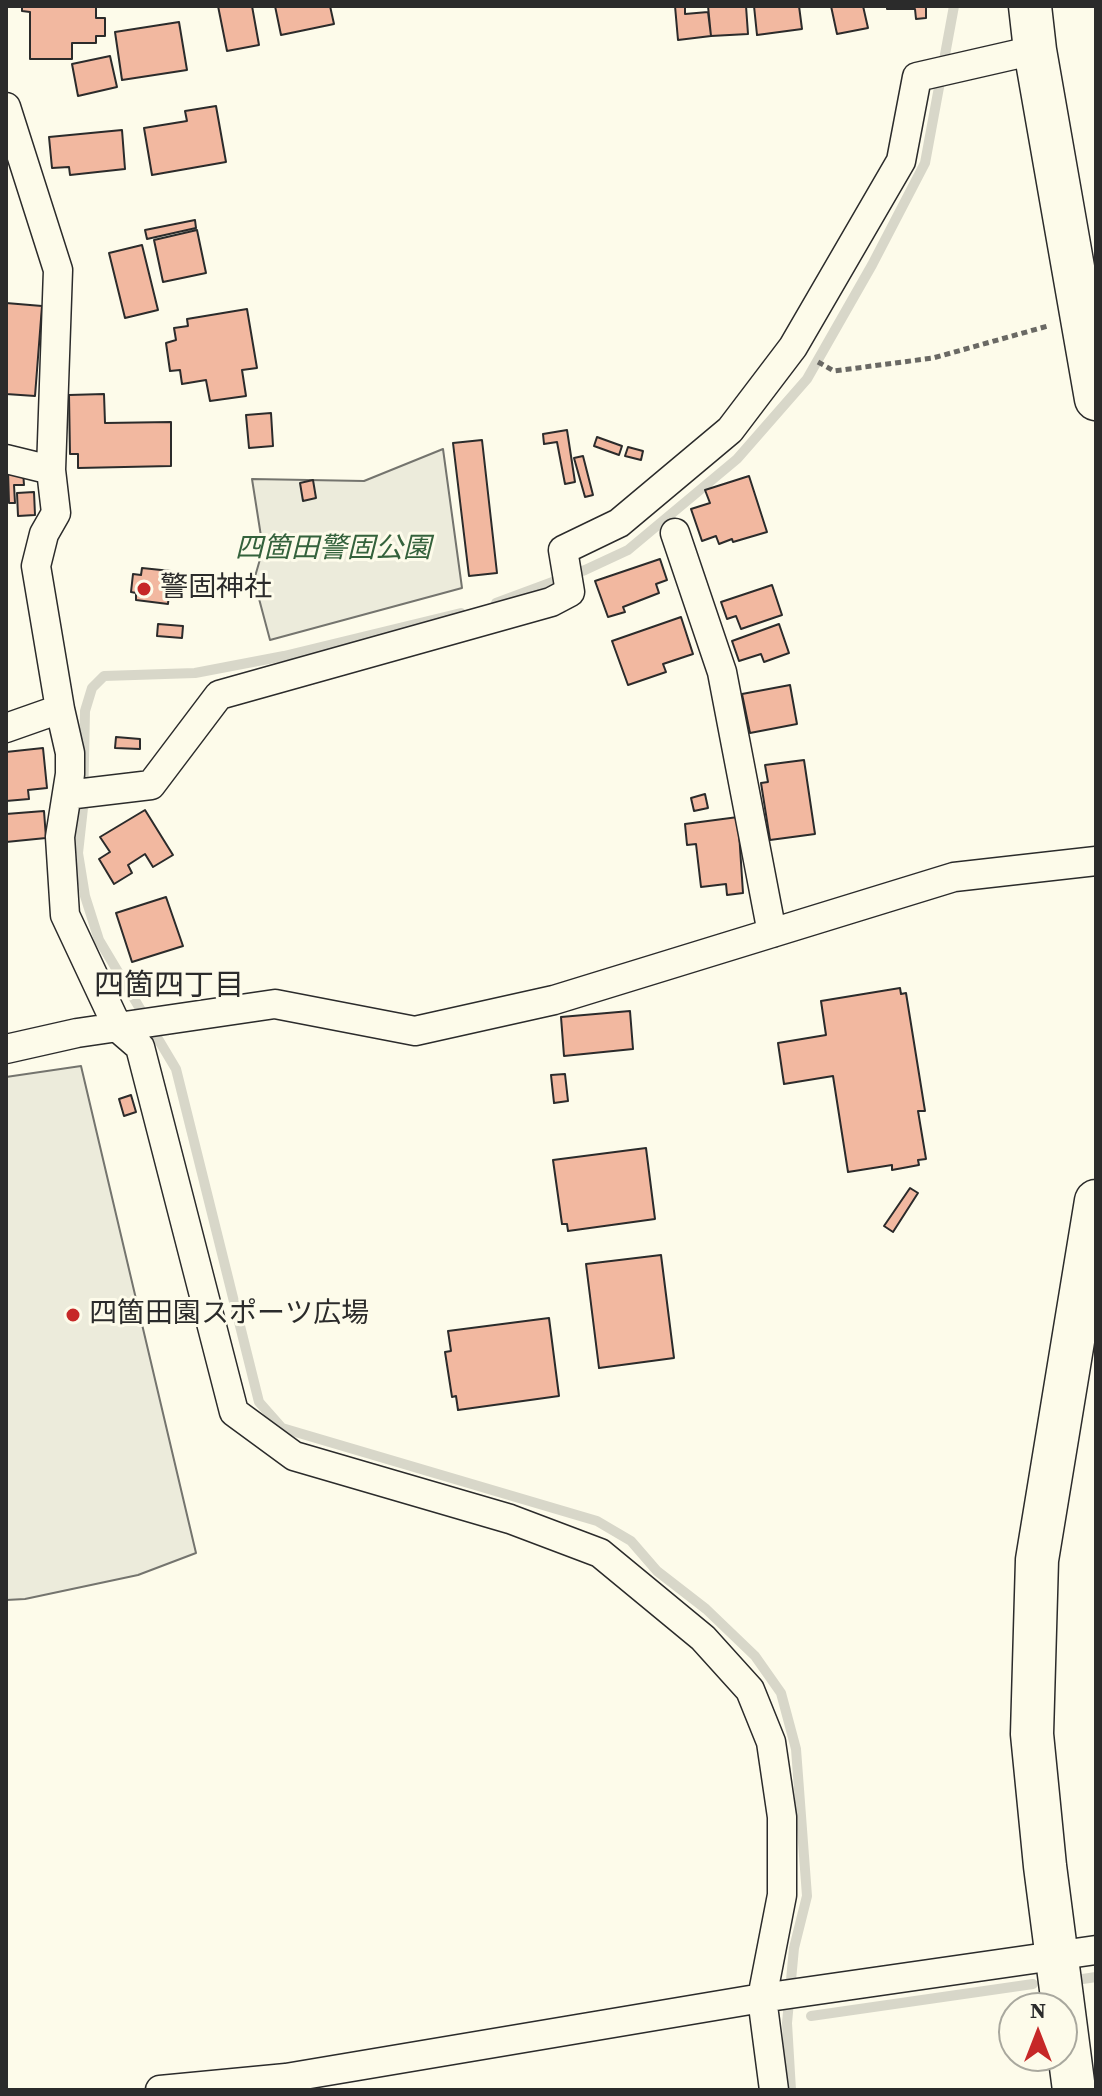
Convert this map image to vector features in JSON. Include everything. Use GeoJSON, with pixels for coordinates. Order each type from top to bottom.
{"type":"FeatureCollection","features":[{"type":"Feature","properties":{"kind":"street"},"geometry":{"type":"LineString","coordinates":[[1030,6],[1096,399]]}},
{"type":"Feature","properties":{"kind":"street"},"geometry":{"type":"LineString","coordinates":[[67,795],[151,785],[219,695],[551,602],[570,592],[563,550],[619,523],[730,430],[793,347],[901,161],[917,77],[1035,50]]}},
{"type":"Feature","properties":{"kind":"street"},"geometry":{"type":"LineString","coordinates":[[6,107],[58,270],[51,470],[56,513],[44,534],[36,566],[70,753],[70,774],[60,837],[65,915],[140,1047],[234,1412],[294,1456],[510,1519],[600,1553],[703,1638],[750,1690],[771,1742],[782,1817],[782,1895],[770,1997],[774,2090]]}},
{"type":"Feature","properties":{"kind":"street"},"geometry":{"type":"LineString","coordinates":[[6,459],[51,470]]}},
{"type":"Feature","properties":{"kind":"street"},"geometry":{"type":"LineString","coordinates":[[675,533],[722,672],[772,933]]}},
{"type":"Feature","properties":{"kind":"street"},"geometry":{"type":"LineString","coordinates":[[6,728],[60,709]]}},
{"type":"Feature","properties":{"kind":"street"},"geometry":{"type":"LineString","coordinates":[[6,1049],[77,1033],[275,1004],[415,1031],[554,1000],[954,877],[1096,861]]}},
{"type":"Feature","properties":{"kind":"street"},"geometry":{"type":"LineString","coordinates":[[1074,2090],[1076,1953],[1032,1734],[1037,1560],[1096,1201]]}},
{"type":"Feature","properties":{"kind":"street"},"geometry":{"type":"LineString","coordinates":[[160,2090],[287,2084],[770,1997],[1076,1953]]}},
{"type":"Feature","properties":{"kind":"path"},"geometry":{"type":"LineString","coordinates":[[834,371],[933,358],[1081,316]]}},
{"type":"Feature","properties":{"kind":"green space","name":"四箇田警固公園"},"geometry":{"type":"Polygon","coordinates":[[[443,449],[462,588],[270,640],[254,580],[263,549],[252,479],[364,481],[443,449]]]}},
{"type":"Feature","properties":{"kind":"green space","name":"四箇田園スポーツ広場"},"geometry":{"type":"Polygon","coordinates":[[[81,1066],[196,1553],[138,1575],[25,1599],[6,1600],[6,1077],[81,1066]]]}},
{"type":"Feature","properties":{"kind":"building"},"geometry":{"type":"Polygon","coordinates":[[[22,6],[96,6],[96,18],[105,18],[105,36],[96,36],[96,43],[72,43],[72,59],[30,59],[30,12],[22,11],[22,6]]]}},
{"type":"Feature","properties":{"kind":"building"},"geometry":{"type":"Polygon","coordinates":[[[218,6],[252,6],[259,45],[227,51],[218,6]]]}},
{"type":"Feature","properties":{"kind":"building"},"geometry":{"type":"Polygon","coordinates":[[[275,6],[330,6],[334,24],[281,35],[275,6]]]}},
{"type":"Feature","properties":{"kind":"building"},"geometry":{"type":"Polygon","coordinates":[[[675,6],[685,6],[685,14],[708,12],[711,36],[678,40],[675,6]]]}},
{"type":"Feature","properties":{"kind":"building"},"geometry":{"type":"Polygon","coordinates":[[[708,6],[746,6],[748,34],[711,36],[708,6]]]}},
{"type":"Feature","properties":{"kind":"building"},"geometry":{"type":"Polygon","coordinates":[[[754,6],[799,6],[802,29],[757,35],[754,6]]]}},
{"type":"Feature","properties":{"kind":"building"},"geometry":{"type":"Polygon","coordinates":[[[831,6],[863,6],[868,28],[837,34],[831,6]]]}},
{"type":"Feature","properties":{"kind":"building"},"geometry":{"type":"Polygon","coordinates":[[[887,6],[926,6],[926,18],[916,19],[915,9],[887,9],[887,6]]]}},
{"type":"Feature","properties":{"kind":"building"},"geometry":{"type":"Polygon","coordinates":[[[179,22],[187,70],[122,80],[115,32],[179,22]]]}},
{"type":"Feature","properties":{"kind":"building"},"geometry":{"type":"Polygon","coordinates":[[[110,56],[117,87],[78,96],[72,64],[110,56]]]}},
{"type":"Feature","properties":{"kind":"building"},"geometry":{"type":"Polygon","coordinates":[[[216,106],[226,162],[152,175],[144,128],[187,121],[185,111],[216,106]]]}},
{"type":"Feature","properties":{"kind":"building"},"geometry":{"type":"Polygon","coordinates":[[[122,130],[125,169],[70,175],[69,167],[52,168],[49,137],[122,130]]]}},
{"type":"Feature","properties":{"kind":"building"},"geometry":{"type":"Polygon","coordinates":[[[195,220],[196,228],[147,239],[145,230],[195,220]]]}},
{"type":"Feature","properties":{"kind":"building"},"geometry":{"type":"Polygon","coordinates":[[[197,230],[206,273],[163,282],[154,240],[197,230]]]}},
{"type":"Feature","properties":{"kind":"building"},"geometry":{"type":"Polygon","coordinates":[[[142,245],[158,310],[125,318],[109,253],[142,245]]]}},
{"type":"Feature","properties":{"kind":"building"},"geometry":{"type":"Polygon","coordinates":[[[6,303],[42,306],[35,396],[6,394],[6,303]]]}},
{"type":"Feature","properties":{"kind":"building"},"geometry":{"type":"Polygon","coordinates":[[[247,309],[257,368],[242,370],[246,396],[210,401],[206,380],[182,384],[180,370],[170,371],[166,343],[176,340],[174,328],[188,326],[187,319],[247,309]]]}},
{"type":"Feature","properties":{"kind":"building"},"geometry":{"type":"Polygon","coordinates":[[[104,394],[105,423],[171,422],[171,466],[78,468],[78,454],[70,454],[69,395],[104,394]]]}},
{"type":"Feature","properties":{"kind":"building"},"geometry":{"type":"Polygon","coordinates":[[[271,413],[273,446],[249,448],[246,415],[271,413]]]}},
{"type":"Feature","properties":{"kind":"building"},"geometry":{"type":"Polygon","coordinates":[[[567,430],[575,482],[565,484],[557,442],[544,444],[543,434],[567,430]]]}},
{"type":"Feature","properties":{"kind":"building"},"geometry":{"type":"Polygon","coordinates":[[[597,437],[622,446],[619,455],[594,446],[597,437]]]}},
{"type":"Feature","properties":{"kind":"building"},"geometry":{"type":"Polygon","coordinates":[[[482,440],[497,573],[469,576],[453,443],[482,440]]]}},
{"type":"Feature","properties":{"kind":"building"},"geometry":{"type":"Polygon","coordinates":[[[628,447],[643,451],[641,460],[625,456],[628,447]]]}},
{"type":"Feature","properties":{"kind":"building"},"geometry":{"type":"Polygon","coordinates":[[[583,456],[593,495],[585,497],[574,458],[583,456]]]}},
{"type":"Feature","properties":{"kind":"building"},"geometry":{"type":"Polygon","coordinates":[[[8,471],[23,471],[24,485],[14,485],[15,503],[9,503],[8,471]]]}},
{"type":"Feature","properties":{"kind":"building"},"geometry":{"type":"Polygon","coordinates":[[[749,476],[767,532],[719,544],[716,536],[702,541],[691,509],[710,503],[705,490],[749,476]]]}},
{"type":"Feature","properties":{"kind":"building"},"geometry":{"type":"Polygon","coordinates":[[[313,480],[316,498],[303,501],[300,483],[313,480]]]}},
{"type":"Feature","properties":{"kind":"building"},"geometry":{"type":"Polygon","coordinates":[[[34,492],[35,515],[18,516],[17,493],[34,492]]]}},
{"type":"Feature","properties":{"kind":"building"},"geometry":{"type":"Polygon","coordinates":[[[660,559],[667,580],[656,584],[659,593],[623,607],[625,612],[608,617],[595,581],[660,559]]]}},
{"type":"Feature","properties":{"kind":"building"},"geometry":{"type":"Polygon","coordinates":[[[142,568],[171,571],[168,604],[136,600],[136,593],[131,592],[133,574],[141,575],[142,568]]]}},
{"type":"Feature","properties":{"kind":"building"},"geometry":{"type":"Polygon","coordinates":[[[772,585],[782,615],[741,629],[736,616],[727,619],[721,602],[772,585]]]}},
{"type":"Feature","properties":{"kind":"building"},"geometry":{"type":"Polygon","coordinates":[[[681,617],[693,654],[663,664],[666,672],[628,685],[612,641],[681,617]]]}},
{"type":"Feature","properties":{"kind":"building"},"geometry":{"type":"Polygon","coordinates":[[[158,624],[183,626],[182,638],[157,636],[158,624]]]}},
{"type":"Feature","properties":{"kind":"building"},"geometry":{"type":"Polygon","coordinates":[[[779,624],[789,653],[764,662],[761,654],[739,661],[732,641],[779,624]]]}},
{"type":"Feature","properties":{"kind":"building"},"geometry":{"type":"Polygon","coordinates":[[[790,685],[797,724],[750,733],[742,694],[790,685]]]}},
{"type":"Feature","properties":{"kind":"building"},"geometry":{"type":"Polygon","coordinates":[[[116,737],[140,739],[140,749],[115,748],[116,737]]]}},
{"type":"Feature","properties":{"kind":"building"},"geometry":{"type":"Polygon","coordinates":[[[43,748],[47,788],[28,790],[29,799],[6,801],[6,752],[43,748]]]}},
{"type":"Feature","properties":{"kind":"building"},"geometry":{"type":"Polygon","coordinates":[[[804,760],[815,834],[770,840],[761,783],[768,782],[765,765],[804,760]]]}},
{"type":"Feature","properties":{"kind":"building"},"geometry":{"type":"Polygon","coordinates":[[[705,794],[708,808],[694,811],[691,798],[705,794]]]}},
{"type":"Feature","properties":{"kind":"building"},"geometry":{"type":"Polygon","coordinates":[[[145,810],[173,855],[153,867],[145,854],[128,865],[132,873],[114,884],[99,859],[110,852],[100,837],[145,810]]]}},
{"type":"Feature","properties":{"kind":"building"},"geometry":{"type":"Polygon","coordinates":[[[44,811],[46,838],[6,842],[6,814],[44,811]]]}},
{"type":"Feature","properties":{"kind":"building"},"geometry":{"type":"Polygon","coordinates":[[[738,817],[743,893],[727,895],[726,884],[701,887],[696,844],[687,845],[685,824],[738,817]]]}},
{"type":"Feature","properties":{"kind":"building"},"geometry":{"type":"Polygon","coordinates":[[[166,897],[183,946],[132,962],[116,913],[166,897]]]}},
{"type":"Feature","properties":{"kind":"building"},"geometry":{"type":"Polygon","coordinates":[[[900,988],[901,994],[906,993],[925,1111],[918,1111],[926,1159],[918,1160],[919,1165],[892,1170],[892,1165],[848,1172],[833,1076],[784,1084],[778,1043],[826,1035],[821,1001],[900,988]]]}},
{"type":"Feature","properties":{"kind":"building"},"geometry":{"type":"Polygon","coordinates":[[[630,1011],[633,1049],[564,1056],[561,1017],[630,1011]]]}},
{"type":"Feature","properties":{"kind":"building"},"geometry":{"type":"Polygon","coordinates":[[[565,1074],[568,1101],[554,1103],[551,1075],[565,1074]]]}},
{"type":"Feature","properties":{"kind":"building"},"geometry":{"type":"Polygon","coordinates":[[[131,1095],[136,1112],[124,1116],[119,1099],[131,1095]]]}},
{"type":"Feature","properties":{"kind":"building"},"geometry":{"type":"Polygon","coordinates":[[[646,1148],[655,1219],[568,1231],[567,1224],[562,1224],[553,1160],[646,1148]]]}},
{"type":"Feature","properties":{"kind":"building"},"geometry":{"type":"Polygon","coordinates":[[[910,1188],[918,1193],[893,1232],[884,1226],[910,1188]]]}},
{"type":"Feature","properties":{"kind":"building"},"geometry":{"type":"Polygon","coordinates":[[[661,1255],[674,1358],[599,1368],[586,1264],[661,1255]]]}},
{"type":"Feature","properties":{"kind":"building"},"geometry":{"type":"Polygon","coordinates":[[[549,1318],[559,1396],[458,1410],[456,1396],[452,1397],[445,1352],[451,1351],[448,1331],[549,1318]]]}},
{"type":"Feature","properties":{"kind":"waterway"},"geometry":{"type":"LineString","coordinates":[[496,603],[585,570],[628,550],[737,459],[807,379],[925,163],[954,6]]}},
{"type":"Feature","properties":{"kind":"waterway"},"geometry":{"type":"LineString","coordinates":[[461,613],[284,656],[195,673],[104,676],[92,688],[85,711],[83,808],[78,853],[85,896],[99,940],[176,1069],[259,1402],[282,1428],[597,1521],[631,1541],[657,1571],[706,1609],[755,1656],[781,1693],[796,1749],[807,1896],[794,1948],[787,2023],[791,2090]]}},
{"type":"Feature","properties":{"kind":"waterway"},"geometry":{"type":"LineString","coordinates":[[1076,1980],[1096,1977]]}},
{"type":"Feature","properties":{"kind":"waterway"},"geometry":{"type":"LineString","coordinates":[[811,2016],[1033,1984]]}},
{"type":"Feature","properties":{"kind":"place","name":"警固神社"},"geometry":{"type":"Point","coordinates":[144,589]}},
{"type":"Feature","properties":{"kind":"place","name":"四箇田園スポーツ広場"},"geometry":{"type":"Point","coordinates":[73,1315]}},
{"type":"Feature","properties":{"kind":"district","name":"四箇四丁目"},"geometry":{"type":"Point","coordinates":[169,987]}}]}
